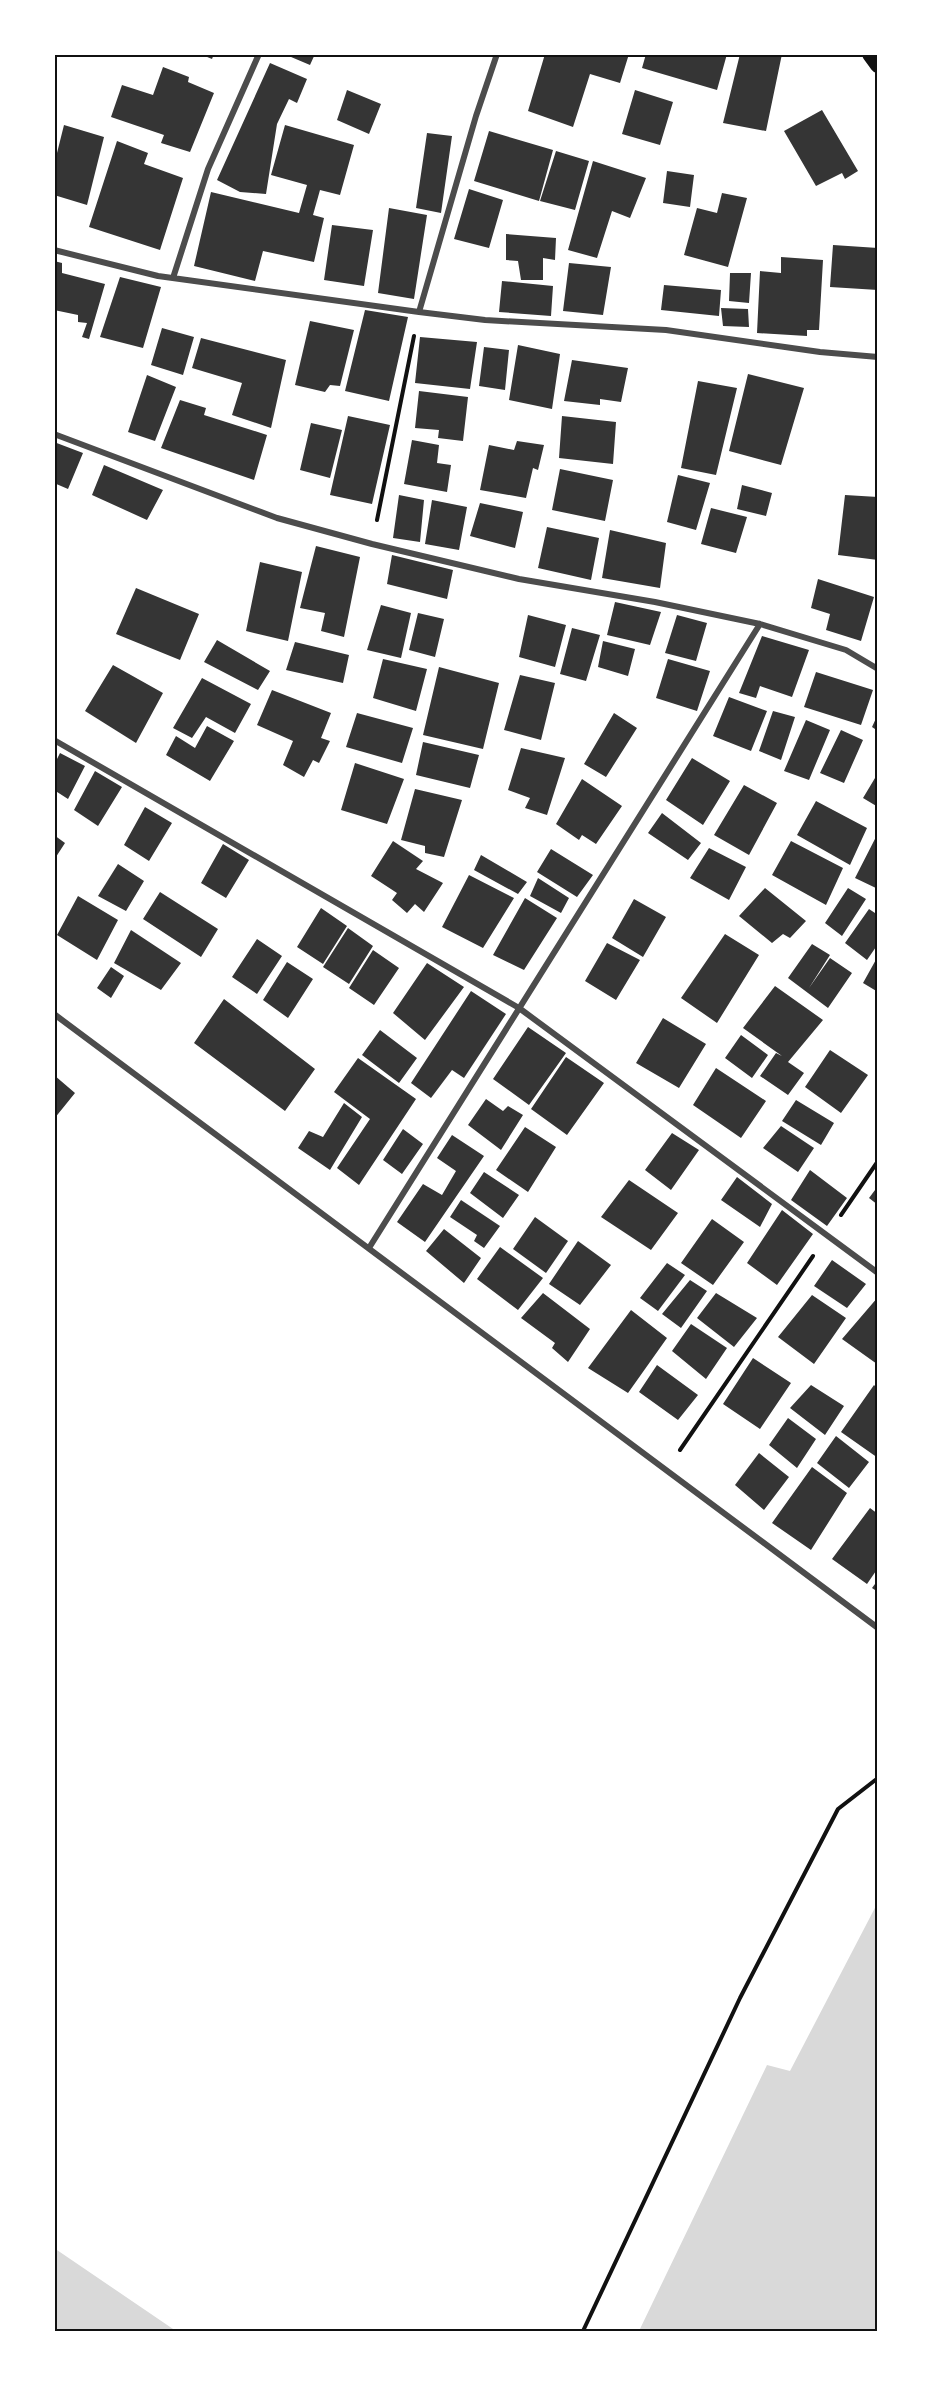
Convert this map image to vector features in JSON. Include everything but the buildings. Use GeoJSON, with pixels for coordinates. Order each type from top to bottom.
{"type":"FeatureCollection","features":[{"type":"Feature","properties":{"kind":"highway"},"geometry":{"type":"LineString","coordinates":[[870,54],[878,65]]}},
{"type":"Feature","properties":{"kind":"street"},"geometry":{"type":"LineString","coordinates":[[173,278],[208,169],[259,54]]}},
{"type":"Feature","properties":{"kind":"street"},"geometry":{"type":"LineString","coordinates":[[419,312],[476,116],[497,54]]}},
{"type":"Feature","properties":{"kind":"street"},"geometry":{"type":"LineString","coordinates":[[54,250],[173,278],[419,312],[485,320],[666,330],[820,352],[878,357]]}},
{"type":"Feature","properties":{"kind":"street"},"geometry":{"type":"LineString","coordinates":[[54,434],[277,518],[372,544],[519,579],[655,602],[760,624],[846,650],[878,669]]}},
{"type":"Feature","properties":{"kind":"street"},"geometry":{"type":"LineString","coordinates":[[369,1248],[760,624]]}},
{"type":"Feature","properties":{"kind":"street"},"geometry":{"type":"LineString","coordinates":[[54,740],[519,1008],[878,1273]]}},
{"type":"Feature","properties":{"kind":"street"},"geometry":{"type":"LineString","coordinates":[[54,1014],[878,1628]]}},
{"type":"Feature","properties":{"kind":"path"},"geometry":{"type":"LineString","coordinates":[[372,544],[419,312]]}},
{"type":"Feature","properties":{"kind":"path"},"geometry":{"type":"LineString","coordinates":[[666,1470],[878,1161]]}},
{"type":"Feature","properties":{"kind":"path"},"geometry":{"type":"LineString","coordinates":[[583,2331],[740,1998],[838,1809],[878,1778]]}},
{"type":"Feature","properties":{"kind":"shaded area"},"geometry":{"type":"Polygon","coordinates":[[[878,1902],[878,2331],[639,2331],[767,2065],[790,2071],[878,1902]]]}},
{"type":"Feature","properties":{"kind":"shaded area"},"geometry":{"type":"Polygon","coordinates":[[[54,2248],[176,2331],[54,2331],[54,2248]]]}}]}
